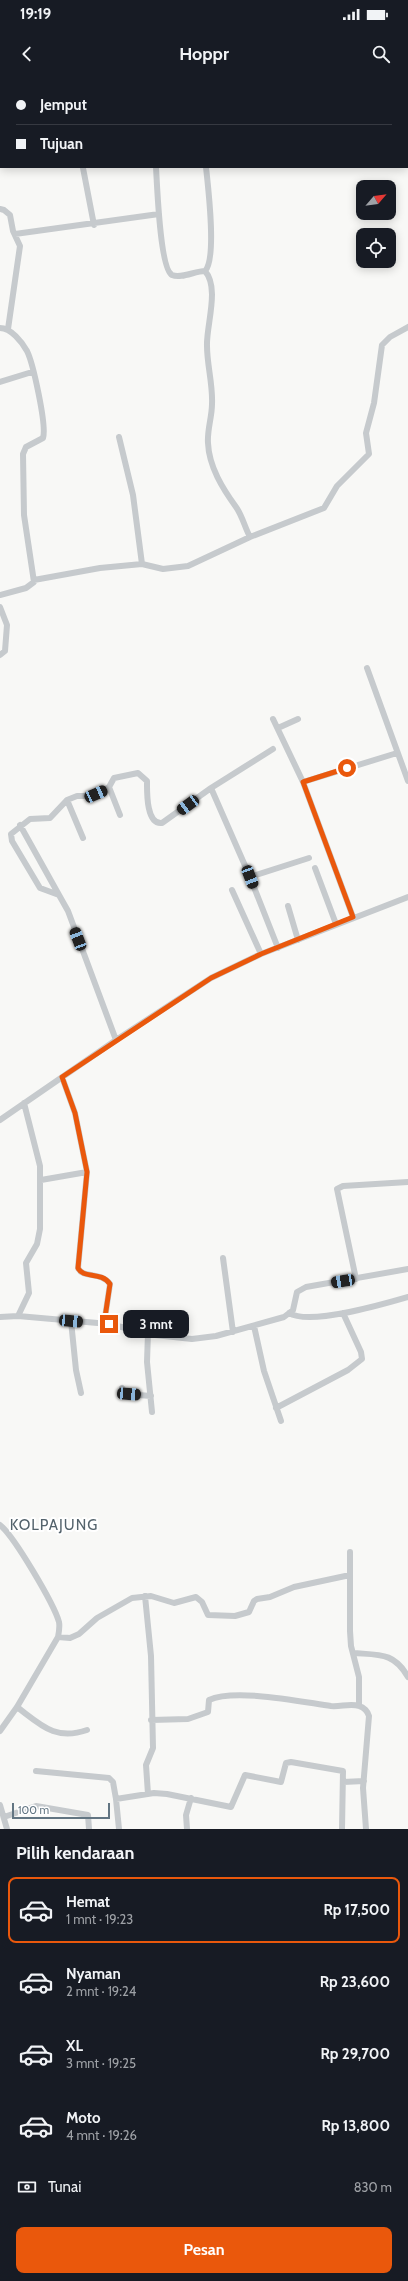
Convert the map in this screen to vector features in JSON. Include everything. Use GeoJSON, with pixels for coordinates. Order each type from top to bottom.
{"type":"FeatureCollection","features":[{"type":"Feature","properties":{"kind":"street"},"geometry":{"type":"LineString","coordinates":[[83,168],[94,225]]}},
{"type":"Feature","properties":{"kind":"street"},"geometry":{"type":"LineString","coordinates":[[156,168],[163,250],[170,274],[181,276],[205,271]]}},
{"type":"Feature","properties":{"kind":"street"},"geometry":{"type":"LineString","coordinates":[[205,271],[210,260],[211,241],[206,168]]}},
{"type":"Feature","properties":{"kind":"street"},"geometry":{"type":"LineString","coordinates":[[0,209],[4,210],[10,215],[20,246],[8,329]]}},
{"type":"Feature","properties":{"kind":"street"},"geometry":{"type":"LineString","coordinates":[[15,234],[94,225],[159,214]]}},
{"type":"Feature","properties":{"kind":"street"},"geometry":{"type":"LineString","coordinates":[[205,271],[209,278],[212,300],[207,333],[212,405],[208,428],[209,451],[219,480],[228,498],[236,507],[250,537]]}},
{"type":"Feature","properties":{"kind":"street"},"geometry":{"type":"LineString","coordinates":[[34,580],[100,568],[142,564],[164,569],[188,566],[250,537],[324,508],[337,486],[369,454],[366,433],[374,403],[382,346],[390,337],[408,327]]}},
{"type":"Feature","properties":{"kind":"street"},"geometry":{"type":"LineString","coordinates":[[0,328],[8,329],[27,352],[44,418],[45,429],[43,438],[26,447],[23,454],[24,515],[34,580],[32,586],[0,594]]}},
{"type":"Feature","properties":{"kind":"street"},"geometry":{"type":"LineString","coordinates":[[0,382],[32,372]]}},
{"type":"Feature","properties":{"kind":"street"},"geometry":{"type":"LineString","coordinates":[[119,437],[133,495],[142,564]]}},
{"type":"Feature","properties":{"kind":"street"},"geometry":{"type":"LineString","coordinates":[[0,607],[8,625],[5,651],[0,654]]}},
{"type":"Feature","properties":{"kind":"street"},"geometry":{"type":"LineString","coordinates":[[367,668],[408,781]]}},
{"type":"Feature","properties":{"kind":"street"},"geometry":{"type":"LineString","coordinates":[[274,719],[303,782],[353,917]]}},
{"type":"Feature","properties":{"kind":"street"},"geometry":{"type":"LineString","coordinates":[[278,728],[298,719]]}},
{"type":"Feature","properties":{"kind":"street"},"geometry":{"type":"LineString","coordinates":[[59,895],[43,890],[36,883],[10,837],[13,831],[20,826],[34,817],[50,818],[67,800],[78,796],[90,796],[109,788],[114,778],[138,773],[143,775],[147,781],[148,805],[151,814],[159,824],[165,822],[211,788],[273,749]]}},
{"type":"Feature","properties":{"kind":"street"},"geometry":{"type":"LineString","coordinates":[[303,782],[397,753]]}},
{"type":"Feature","properties":{"kind":"street"},"geometry":{"type":"LineString","coordinates":[[109,788],[120,815]]}},
{"type":"Feature","properties":{"kind":"street"},"geometry":{"type":"LineString","coordinates":[[211,788],[250,877],[278,948]]}},
{"type":"Feature","properties":{"kind":"street"},"geometry":{"type":"LineString","coordinates":[[67,800],[83,838]]}},
{"type":"Feature","properties":{"kind":"street"},"geometry":{"type":"LineString","coordinates":[[20,826],[68,910],[116,1040]]}},
{"type":"Feature","properties":{"kind":"street"},"geometry":{"type":"LineString","coordinates":[[250,877],[309,858]]}},
{"type":"Feature","properties":{"kind":"street"},"geometry":{"type":"LineString","coordinates":[[314,868],[336,924]]}},
{"type":"Feature","properties":{"kind":"street"},"geometry":{"type":"LineString","coordinates":[[232,890],[261,954]]}},
{"type":"Feature","properties":{"kind":"street"},"geometry":{"type":"LineString","coordinates":[[0,1120],[198,985],[261,954],[353,917],[408,897]]}},
{"type":"Feature","properties":{"kind":"street"},"geometry":{"type":"LineString","coordinates":[[288,906],[298,940]]}},
{"type":"Feature","properties":{"kind":"street"},"geometry":{"type":"LineString","coordinates":[[62,1077],[75,1113],[87,1172],[78,1268],[83,1273],[102,1276],[110,1284],[104,1324]]}},
{"type":"Feature","properties":{"kind":"street"},"geometry":{"type":"LineString","coordinates":[[18,1316],[29,1293],[26,1262],[39,1240],[41,1180],[37,1150],[24,1103]]}},
{"type":"Feature","properties":{"kind":"street"},"geometry":{"type":"LineString","coordinates":[[41,1180],[87,1172]]}},
{"type":"Feature","properties":{"kind":"street"},"geometry":{"type":"LineString","coordinates":[[356,1279],[337,1189],[343,1186],[408,1182]]}},
{"type":"Feature","properties":{"kind":"street"},"geometry":{"type":"LineString","coordinates":[[223,1258],[233,1332]]}},
{"type":"Feature","properties":{"kind":"street"},"geometry":{"type":"LineString","coordinates":[[0,1317],[18,1316],[104,1324],[148,1333],[192,1339],[207,1338],[278,1320],[293,1310],[296,1295],[301,1289],[408,1269]]}},
{"type":"Feature","properties":{"kind":"street"},"geometry":{"type":"LineString","coordinates":[[289,1313],[298,1317],[343,1313],[408,1297]]}},
{"type":"Feature","properties":{"kind":"street"},"geometry":{"type":"LineString","coordinates":[[276,1408],[348,1370],[362,1359],[361,1352],[343,1313]]}},
{"type":"Feature","properties":{"kind":"street"},"geometry":{"type":"LineString","coordinates":[[71,1321],[76,1370],[81,1393]]}},
{"type":"Feature","properties":{"kind":"street"},"geometry":{"type":"LineString","coordinates":[[254,1326],[264,1371],[281,1421]]}},
{"type":"Feature","properties":{"kind":"street"},"geometry":{"type":"LineString","coordinates":[[148,1333],[147,1362],[152,1412]]}},
{"type":"Feature","properties":{"kind":"street"},"geometry":{"type":"LineString","coordinates":[[122,1388],[126,1394],[151,1396]]}},
{"type":"Feature","properties":{"kind":"street"},"geometry":{"type":"LineString","coordinates":[[0,1525],[14,1541],[50,1604],[59,1623],[58,1637],[17,1707],[0,1731]]}},
{"type":"Feature","properties":{"kind":"street"},"geometry":{"type":"LineString","coordinates":[[350,1552],[350,1631],[353,1653],[359,1677],[359,1706]]}},
{"type":"Feature","properties":{"kind":"street"},"geometry":{"type":"LineString","coordinates":[[58,1637],[70,1638],[79,1634],[112,1609],[132,1598],[145,1596],[174,1603],[196,1597],[202,1602],[208,1615],[235,1616],[249,1612],[254,1601],[257,1599],[294,1587],[350,1576]]}},
{"type":"Feature","properties":{"kind":"street"},"geometry":{"type":"LineString","coordinates":[[145,1596],[151,1656],[152,1752],[146,1768],[148,1794]]}},
{"type":"Feature","properties":{"kind":"street"},"geometry":{"type":"LineString","coordinates":[[353,1653],[388,1656],[403,1667],[408,1677]]}},
{"type":"Feature","properties":{"kind":"street"},"geometry":{"type":"LineString","coordinates":[[151,1720],[193,1718],[208,1712],[209,1700],[231,1696],[293,1700],[332,1706],[359,1706],[367,1711],[369,1716],[364,1781],[366,1829]]}},
{"type":"Feature","properties":{"kind":"street"},"geometry":{"type":"LineString","coordinates":[[17,1707],[44,1727],[61,1735],[69,1735],[86,1730]]}},
{"type":"Feature","properties":{"kind":"street"},"geometry":{"type":"LineString","coordinates":[[116,1799],[148,1794],[167,1794],[231,1807],[245,1775],[281,1782],[287,1762],[342,1770],[342,1829]]}},
{"type":"Feature","properties":{"kind":"street"},"geometry":{"type":"LineString","coordinates":[[36,1771],[108,1778],[113,1782],[119,1829]]}},
{"type":"Feature","properties":{"kind":"street"},"geometry":{"type":"LineString","coordinates":[[343,1782],[364,1781]]}},
{"type":"Feature","properties":{"kind":"street"},"geometry":{"type":"LineString","coordinates":[[187,1829],[186,1815],[191,1798]]}},
{"type":"Feature","properties":{"kind":"street"},"geometry":{"type":"LineString","coordinates":[[0,1805],[3,1820],[8,1829]]}},
{"type":"Feature","properties":{"kind":"street"},"geometry":{"type":"LineString","coordinates":[[3,1820],[31,1807],[41,1807],[88,1815],[89,1829]]}},
{"type":"Feature","properties":{"kind":"district","name":"KOLPAJUNG"},"geometry":{"type":"Point","coordinates":[54,1525]}},
{"type":"Feature","properties":{"kind":"route"},"geometry":{"type":"LineString","coordinates":[[109,1324],[104,1324],[110,1293],[110,1284],[106,1278],[102,1276],[83,1273],[78,1268],[87,1172],[75,1113],[62,1077],[198,985],[261,954],[353,917],[303,782],[347,768]]}}]}
